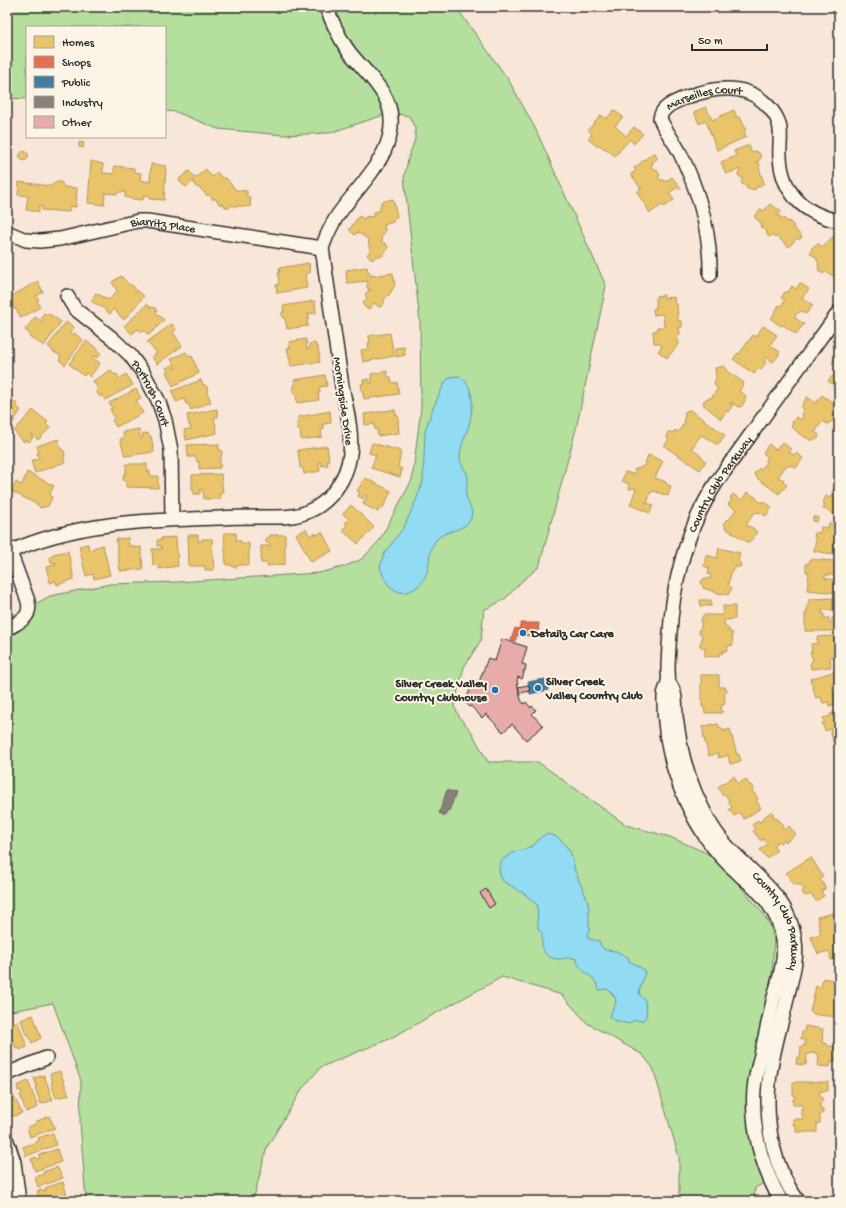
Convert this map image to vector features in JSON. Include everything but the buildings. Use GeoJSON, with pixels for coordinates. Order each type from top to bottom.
{"type":"FeatureCollection","features":[{"type":"Feature","properties":{"kind":"street"},"geometry":{"type":"LineString","coordinates":[[322,248],[331,227],[342,209],[378,164],[386,149],[391,123],[390,113],[381,90],[349,51],[336,30],[326,7]]}},
{"type":"Feature","properties":{"kind":"street","name":"Marseilles Court"},"geometry":{"type":"LineString","coordinates":[[710,275],[707,238],[698,199],[681,156],[660,119],[660,115],[663,110],[681,100],[701,93],[722,89],[742,90],[760,98],[770,108],[778,123],[781,162],[784,179],[788,188],[808,210],[818,215],[839,221]]}},
{"type":"Feature","properties":{"kind":"street","name":"Biarritz Place"},"geometry":{"type":"LineString","coordinates":[[7,232],[26,240],[40,241],[60,239],[138,221],[147,221],[322,248]]}},
{"type":"Feature","properties":{"kind":"street","name":"Morningside Drive"},"geometry":{"type":"LineString","coordinates":[[8,552],[39,539],[112,524],[172,519],[279,517],[298,515],[321,505],[333,493],[340,482],[349,460],[351,447],[347,411],[322,248]]}},
{"type":"Feature","properties":{"kind":"street","name":"Portrush Court"},"geometry":{"type":"LineString","coordinates":[[67,296],[75,309],[108,334],[130,355],[144,374],[158,400],[165,420],[170,444],[172,519]]}},
{"type":"Feature","properties":{"kind":"street","name":"Country Club Parkway"},"geometry":{"type":"LineString","coordinates":[[781,1201],[764,1166],[756,1135],[754,1089],[766,1063],[788,965],[783,942],[776,918],[757,882],[736,872],[711,843],[694,817],[685,784],[670,756],[666,730],[664,695],[668,683],[674,589],[691,531],[703,505],[718,480],[839,312]]}},
{"type":"Feature","properties":{"kind":"street"},"geometry":{"type":"LineString","coordinates":[[7,629],[25,618],[30,609],[8,552]]}},
{"type":"Feature","properties":{"kind":"street"},"geometry":{"type":"LineString","coordinates":[[7,1074],[46,1058]]}},
{"type":"Feature","properties":{"kind":"street","name":"Country Club Parkway"},"geometry":{"type":"LineString","coordinates":[[766,1063],[769,1082],[768,1101],[770,1130],[774,1149],[782,1172],[798,1201]]}},
{"type":"Feature","properties":{"kind":"street"},"geometry":{"type":"LineString","coordinates":[[7,1141],[14,1162],[19,1201]]}},
{"type":"Feature","properties":{"kind":"green space"},"geometry":{"type":"Polygon","coordinates":[[[7,7],[456,7],[508,79],[535,128],[606,286],[576,429],[539,567],[522,581],[505,599],[484,610],[481,640],[464,667],[454,706],[460,718],[471,731],[488,762],[538,762],[626,825],[670,837],[707,853],[734,879],[763,913],[771,927],[774,941],[772,974],[749,1090],[748,1127],[764,1183],[755,1188],[754,1201],[679,1201],[679,1157],[653,1068],[643,1055],[587,1023],[562,995],[502,977],[389,1039],[321,1067],[302,1089],[267,1147],[253,1201],[86,1201],[80,1122],[81,1081],[53,1003],[7,1012],[7,619],[50,596],[110,584],[177,582],[319,573],[343,567],[362,559],[379,541],[412,480],[421,408],[420,322],[404,177],[415,139],[415,128],[409,116],[390,113],[329,133],[283,135],[218,129],[176,112],[166,111],[166,26],[26,26],[26,99],[7,98],[7,7]]]}},
{"type":"Feature","properties":{"kind":"water"},"geometry":{"type":"Polygon","coordinates":[[[459,376],[468,386],[472,398],[468,429],[462,445],[460,458],[468,477],[466,495],[472,515],[465,526],[440,536],[436,540],[432,546],[427,573],[424,579],[412,590],[400,592],[392,588],[384,579],[380,567],[384,554],[404,527],[423,481],[425,431],[433,408],[445,382],[450,377],[459,376]]]}},
{"type":"Feature","properties":{"kind":"water"},"geometry":{"type":"Polygon","coordinates":[[[547,834],[555,836],[562,841],[571,853],[575,871],[587,899],[589,908],[589,927],[591,929],[587,934],[589,939],[599,941],[605,950],[616,951],[628,957],[629,961],[643,969],[645,972],[639,992],[645,1000],[646,1017],[642,1021],[635,1020],[628,1024],[616,1021],[609,1017],[616,1003],[615,997],[607,989],[599,990],[596,982],[582,970],[576,959],[555,959],[544,952],[542,933],[538,929],[537,905],[526,895],[503,881],[500,875],[499,867],[502,860],[512,853],[533,846],[542,836],[547,834]]]}},
{"type":"Feature","properties":{"kind":"place","name":"Detailz Car Care"},"geometry":{"type":"Point","coordinates":[523,633]}},
{"type":"Feature","properties":{"kind":"place","name":"Silver Creek Valley Country Club"},"geometry":{"type":"Point","coordinates":[538,688]}},
{"type":"Feature","properties":{"kind":"place","name":"Silver Creek Valley Country Clubhouse"},"geometry":{"type":"Point","coordinates":[495,690]}}]}
